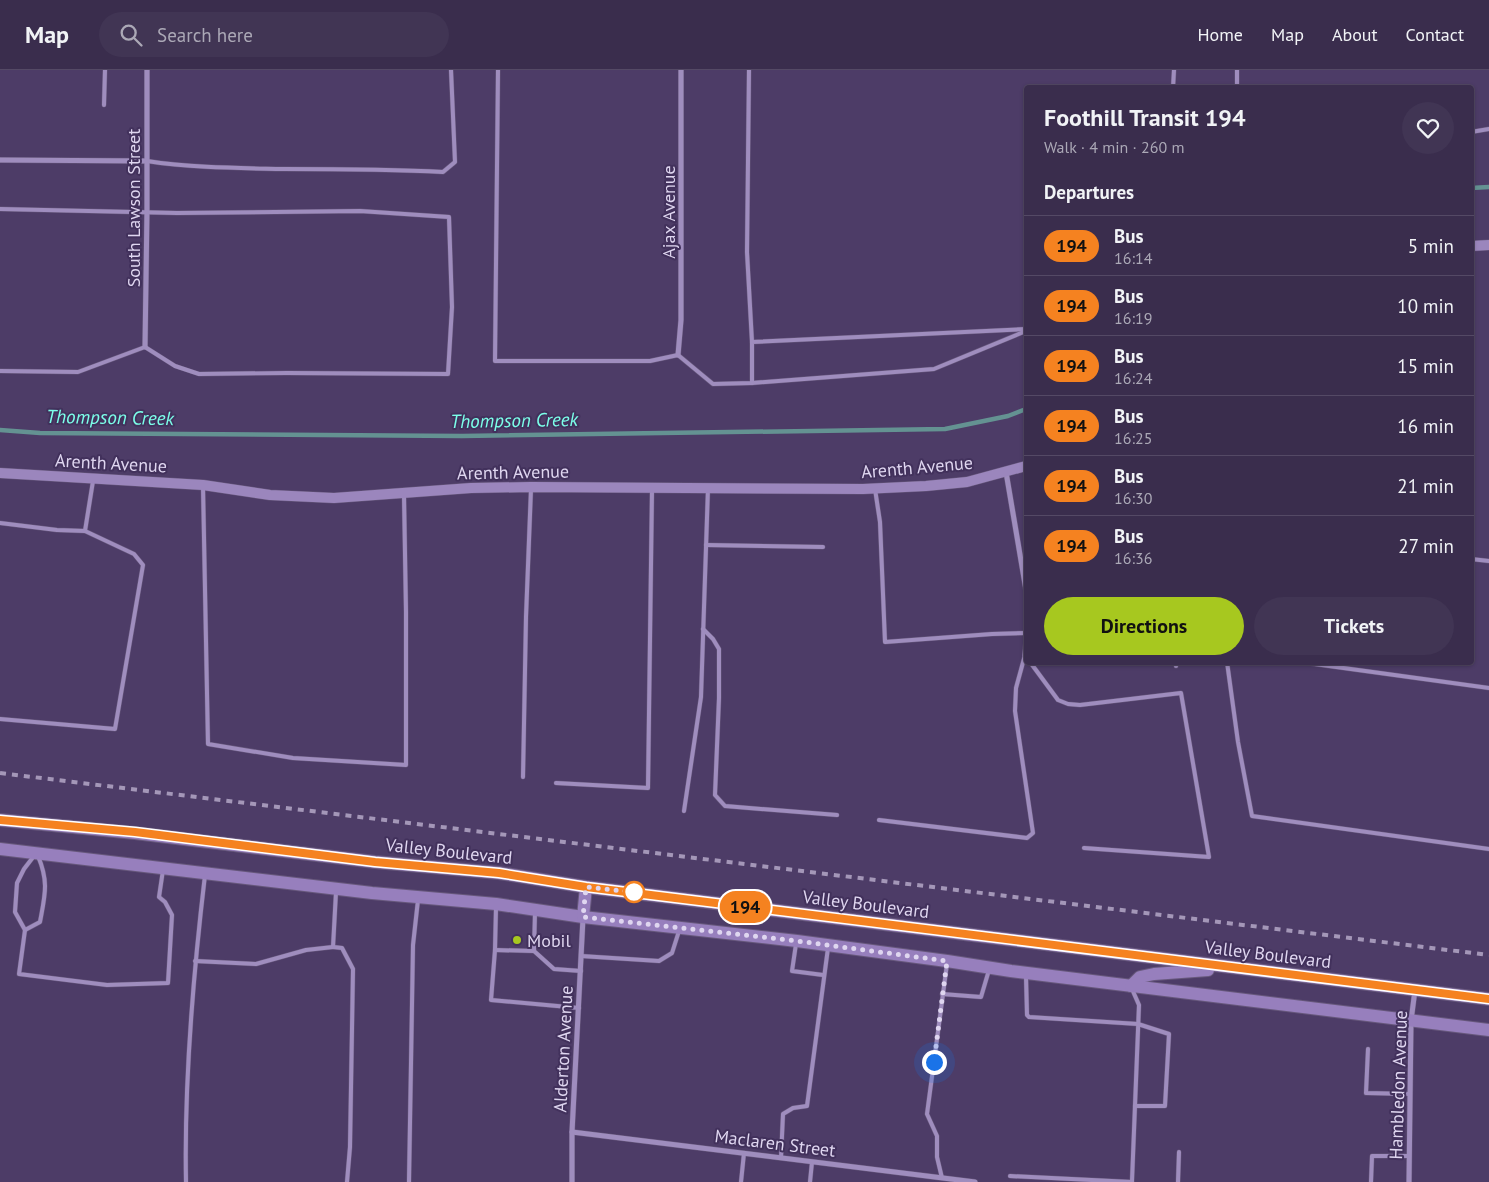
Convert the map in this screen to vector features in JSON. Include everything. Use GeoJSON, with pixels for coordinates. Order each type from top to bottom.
{"type":"FeatureCollection","features":[{"type":"Feature","properties":{"kind":"main road","name":"Valley Boulevard"},"geometry":{"type":"LineString","coordinates":[[0,820],[135,832],[375,862],[499,873],[586,887],[1489,999]]}},
{"type":"Feature","properties":{"kind":"main road"},"geometry":{"type":"LineString","coordinates":[[0,849],[336,888],[496,904],[583,917],[797,941],[1026,973],[1489,1030]]}},
{"type":"Feature","properties":{"kind":"main road"},"geometry":{"type":"LineString","coordinates":[[583,917],[586,887]]}},
{"type":"Feature","properties":{"kind":"main road"},"geometry":{"type":"LineString","coordinates":[[1131,986],[1140,977],[1154,974],[1238,968]]}},
{"type":"Feature","properties":{"kind":"street","name":"South Lawson Street"},"geometry":{"type":"LineString","coordinates":[[145,347],[148,212],[147,70]]}},
{"type":"Feature","properties":{"kind":"street","name":"Ajax Avenue"},"geometry":{"type":"LineString","coordinates":[[678,355],[681,320],[681,70]]}},
{"type":"Feature","properties":{"kind":"street"},"geometry":{"type":"LineString","coordinates":[[0,160],[147,161]]}},
{"type":"Feature","properties":{"kind":"street"},"geometry":{"type":"LineString","coordinates":[[1474,246],[1489,245]]}},
{"type":"Feature","properties":{"kind":"street","name":"Arenth Avenue"},"geometry":{"type":"LineString","coordinates":[[0,473],[203,485],[270,494],[334,498],[471,488],[531,487],[875,489],[967,482],[1024,467]]}},
{"type":"Feature","properties":{"kind":"street"},"geometry":{"type":"LineString","coordinates":[[1006,472],[1024,579]]}},
{"type":"Feature","properties":{"kind":"street","name":"Alderton Avenue"},"geometry":{"type":"LineString","coordinates":[[572,1182],[572,1132],[583,917]]}},
{"type":"Feature","properties":{"kind":"street","name":"Hambledon Avenue"},"geometry":{"type":"LineString","coordinates":[[1409,1182],[1412,1021],[1415,990]]}},
{"type":"Feature","properties":{"kind":"street","name":"Maclaren Street"},"geometry":{"type":"LineString","coordinates":[[572,1132],[975,1182]]}},
{"type":"Feature","properties":{"kind":"lane"},"geometry":{"type":"LineString","coordinates":[[104,70],[104,105]]}},
{"type":"Feature","properties":{"kind":"lane"},"geometry":{"type":"LineString","coordinates":[[147,161],[175,166],[218,168],[375,169],[443,172],[454,162],[451,70]]}},
{"type":"Feature","properties":{"kind":"lane"},"geometry":{"type":"LineString","coordinates":[[498,70],[495,361],[650,361],[678,355],[713,384],[752,383],[934,369],[1024,331]]}},
{"type":"Feature","properties":{"kind":"lane"},"geometry":{"type":"LineString","coordinates":[[749,70],[747,252],[752,342],[752,383]]}},
{"type":"Feature","properties":{"kind":"lane"},"geometry":{"type":"LineString","coordinates":[[1173,85],[1174,70]]}},
{"type":"Feature","properties":{"kind":"lane"},"geometry":{"type":"LineString","coordinates":[[1237,70],[1237,85]]}},
{"type":"Feature","properties":{"kind":"lane"},"geometry":{"type":"LineString","coordinates":[[1474,132],[1489,129]]}},
{"type":"Feature","properties":{"kind":"lane"},"geometry":{"type":"LineString","coordinates":[[0,209],[186,213],[360,211],[448,217],[452,307],[448,374],[199,374],[175,366],[145,347],[78,372],[0,371]]}},
{"type":"Feature","properties":{"kind":"lane"},"geometry":{"type":"LineString","coordinates":[[752,342],[1024,330]]}},
{"type":"Feature","properties":{"kind":"lane"},"geometry":{"type":"LineString","coordinates":[[85,531],[94,478]]}},
{"type":"Feature","properties":{"kind":"lane"},"geometry":{"type":"LineString","coordinates":[[203,485],[208,744],[293,758],[406,765],[404,493]]}},
{"type":"Feature","properties":{"kind":"lane"},"geometry":{"type":"LineString","coordinates":[[523,776],[531,487]]}},
{"type":"Feature","properties":{"kind":"lane"},"geometry":{"type":"LineString","coordinates":[[556,783],[648,788],[652,488]]}},
{"type":"Feature","properties":{"kind":"lane"},"geometry":{"type":"LineString","coordinates":[[684,811],[701,697],[708,488]]}},
{"type":"Feature","properties":{"kind":"lane"},"geometry":{"type":"LineString","coordinates":[[875,489],[880,522],[885,642],[1024,633]]}},
{"type":"Feature","properties":{"kind":"lane"},"geometry":{"type":"LineString","coordinates":[[0,523],[57,530],[85,531],[134,554],[142,565],[115,729],[0,719]]}},
{"type":"Feature","properties":{"kind":"lane"},"geometry":{"type":"LineString","coordinates":[[706,545],[823,546]]}},
{"type":"Feature","properties":{"kind":"lane"},"geometry":{"type":"LineString","coordinates":[[1019,552],[1024,551]]}},
{"type":"Feature","properties":{"kind":"lane"},"geometry":{"type":"LineString","coordinates":[[1474,559],[1489,561]]}},
{"type":"Feature","properties":{"kind":"lane"},"geometry":{"type":"LineString","coordinates":[[703,629],[719,649],[719,698],[714,795],[724,806],[837,815]]}},
{"type":"Feature","properties":{"kind":"lane"},"geometry":{"type":"LineString","coordinates":[[879,820],[1027,838],[1033,833],[1015,711],[1016,688],[1024,662]]}},
{"type":"Feature","properties":{"kind":"lane"},"geometry":{"type":"LineString","coordinates":[[1032,665],[1058,700],[1068,704],[1080,705],[1181,693],[1209,857],[1084,848]]}},
{"type":"Feature","properties":{"kind":"lane"},"geometry":{"type":"LineString","coordinates":[[1227,665],[1238,742],[1252,816],[1489,849]]}},
{"type":"Feature","properties":{"kind":"lane"},"geometry":{"type":"LineString","coordinates":[[1322,665],[1489,688]]}},
{"type":"Feature","properties":{"kind":"lane"},"geometry":{"type":"LineString","coordinates":[[25,930],[40,922],[46,892],[44,871],[36,853],[24,869],[17,883],[15,912],[25,930],[19,974],[107,985],[168,982],[172,915],[165,902],[159,897],[164,867]]}},
{"type":"Feature","properties":{"kind":"lane"},"geometry":{"type":"LineString","coordinates":[[186,1182],[185,1131],[196,961],[206,872]]}},
{"type":"Feature","properties":{"kind":"lane"},"geometry":{"type":"LineString","coordinates":[[333,947],[336,888]]}},
{"type":"Feature","properties":{"kind":"lane"},"geometry":{"type":"LineString","coordinates":[[409,1182],[413,945],[418,897]]}},
{"type":"Feature","properties":{"kind":"lane"},"geometry":{"type":"LineString","coordinates":[[496,904],[491,1000],[579,1008]]}},
{"type":"Feature","properties":{"kind":"lane"},"geometry":{"type":"LineString","coordinates":[[534,951],[535,910]]}},
{"type":"Feature","properties":{"kind":"lane"},"geometry":{"type":"LineString","coordinates":[[581,956],[659,961],[672,953],[680,928]]}},
{"type":"Feature","properties":{"kind":"lane"},"geometry":{"type":"LineString","coordinates":[[797,941],[792,971],[823,975]]}},
{"type":"Feature","properties":{"kind":"lane"},"geometry":{"type":"LineString","coordinates":[[781,1158],[783,1114],[792,1108],[807,1106],[828,946]]}},
{"type":"Feature","properties":{"kind":"lane"},"geometry":{"type":"LineString","coordinates":[[196,961],[256,964],[306,950],[342,948],[353,969],[351,1139],[347,1182]]}},
{"type":"Feature","properties":{"kind":"lane"},"geometry":{"type":"LineString","coordinates":[[495,950],[534,951],[554,969],[581,971]]}},
{"type":"Feature","properties":{"kind":"lane"},"geometry":{"type":"LineString","coordinates":[[942,1178],[937,1157],[937,1136],[927,1114],[947,961]]}},
{"type":"Feature","properties":{"kind":"lane"},"geometry":{"type":"LineString","coordinates":[[942,994],[981,997],[989,967]]}},
{"type":"Feature","properties":{"kind":"lane"},"geometry":{"type":"LineString","coordinates":[[1026,973],[1027,1015],[1029,1017],[1138,1024],[1169,1034],[1165,1106],[1135,1106]]}},
{"type":"Feature","properties":{"kind":"lane"},"geometry":{"type":"LineString","coordinates":[[1010,1176],[1132,1181],[1139,1006],[1131,986]]}},
{"type":"Feature","properties":{"kind":"lane"},"geometry":{"type":"LineString","coordinates":[[1368,1049],[1366,1093],[1410,1094]]}},
{"type":"Feature","properties":{"kind":"lane"},"geometry":{"type":"LineString","coordinates":[[1178,1152],[1178,1182]]}},
{"type":"Feature","properties":{"kind":"lane"},"geometry":{"type":"LineString","coordinates":[[741,1182],[744,1153]]}},
{"type":"Feature","properties":{"kind":"lane"},"geometry":{"type":"LineString","coordinates":[[1371,1182],[1372,1156],[1409,1156]]}},
{"type":"Feature","properties":{"kind":"lane"},"geometry":{"type":"LineString","coordinates":[[810,1182],[812,1162]]}},
{"type":"Feature","properties":{"kind":"waterway","name":"Thompson Creek"},"geometry":{"type":"LineString","coordinates":[[1474,188],[1489,187]]}},
{"type":"Feature","properties":{"kind":"waterway","name":"Thompson Creek"},"geometry":{"type":"LineString","coordinates":[[0,430],[40,433],[462,436],[945,429],[1008,416],[1024,410]]}},
{"type":"Feature","properties":{"kind":"railway"},"geometry":{"type":"LineString","coordinates":[[0,773],[1489,955]]}},
{"type":"Feature","properties":{"kind":"bus line","name":"194"},"geometry":{"type":"LineString","coordinates":[[0,820],[135,832],[375,862],[499,873],[586,887],[1489,999]]}},
{"type":"Feature","properties":{"kind":"place","name":"Mobil"},"geometry":{"type":"Point","coordinates":[517,940]}},
{"type":"Feature","properties":{"kind":"route"},"geometry":{"type":"LineString","coordinates":[[634,892],[586,887],[583,917],[797,941],[947,961],[934,1062]]}}]}
